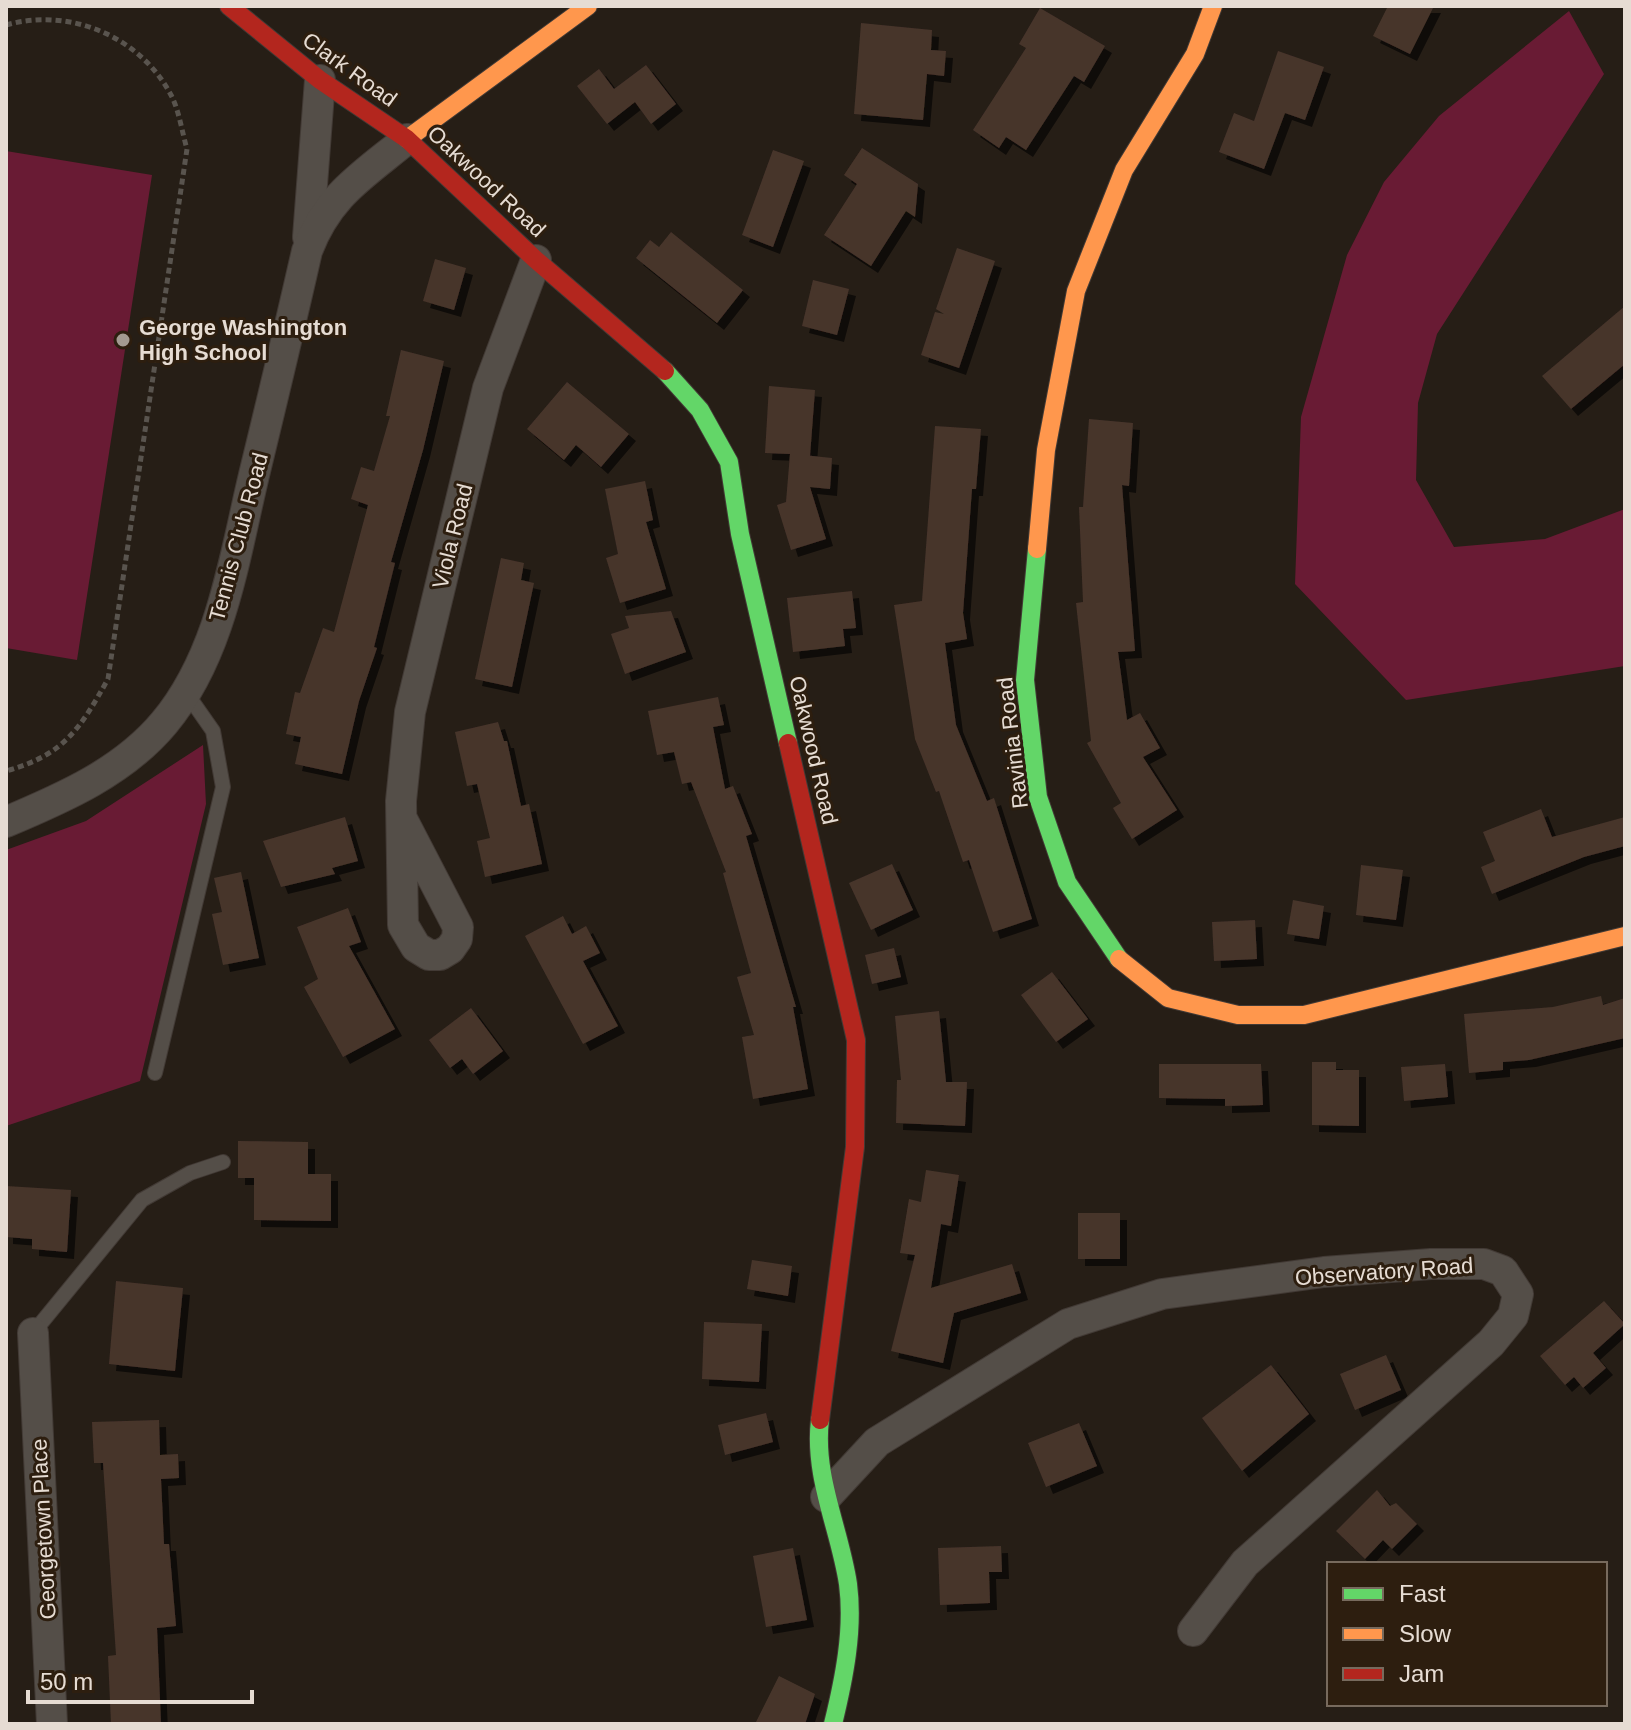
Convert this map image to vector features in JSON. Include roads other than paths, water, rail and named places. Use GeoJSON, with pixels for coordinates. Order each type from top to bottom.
{"type":"FeatureCollection","features":[{"type":"Feature","properties":{"kind":"main road","name":"Clark Road"},"geometry":{"type":"LineString","coordinates":[[229,6],[320,80],[407,139]]}},
{"type":"Feature","properties":{"kind":"main road","name":"Oakwood Road"},"geometry":{"type":"LineString","coordinates":[[588,6],[407,139],[536,260],[664,370],[700,410],[729,462],[740,534],[856,1040],[855,1147],[819,1430],[826,1497],[848,1585],[847,1665],[833,1724]]}},
{"type":"Feature","properties":{"kind":"main road","name":"Ravinia Road"},"geometry":{"type":"LineString","coordinates":[[1213,6],[1195,54],[1124,170],[1076,291],[1046,450],[1025,680],[1038,797],[1067,882],[1115,956],[1168,998],[1238,1015],[1304,1015],[1625,936]]}},
{"type":"Feature","properties":{"kind":"street","name":"Tennis Club Road"},"geometry":{"type":"LineString","coordinates":[[307,251],[320,80]]}},
{"type":"Feature","properties":{"kind":"street","name":"Tennis Club Road"},"geometry":{"type":"LineString","coordinates":[[6,822],[61,799],[117,766],[163,723],[200,667],[224,604],[307,251],[319,220],[350,185],[407,139]]}},
{"type":"Feature","properties":{"kind":"street","name":"Viola Road"},"geometry":{"type":"LineString","coordinates":[[402,819],[410,712],[488,388],[536,260]]}},
{"type":"Feature","properties":{"kind":"street","name":"Observatory Road"},"geometry":{"type":"LineString","coordinates":[[826,1497],[877,1442],[1068,1324],[1162,1294],[1324,1272],[1431,1264],[1484,1264],[1503,1271],[1518,1294],[1513,1316],[1491,1343],[1245,1563],[1193,1631]]}},
{"type":"Feature","properties":{"kind":"street","name":"Georgetown Place"},"geometry":{"type":"LineString","coordinates":[[33,1333],[52,1724]]}},
{"type":"Feature","properties":{"kind":"lane"},"geometry":{"type":"LineString","coordinates":[[155,1073],[223,787],[213,731],[184,691]]}},
{"type":"Feature","properties":{"kind":"lane"},"geometry":{"type":"LineString","coordinates":[[33,1333],[142,1200],[190,1173],[223,1162]]}},
{"type":"Feature","properties":{"kind":"place","name":"George Washington High School"},"geometry":{"type":"Point","coordinates":[123,340]}}]}
